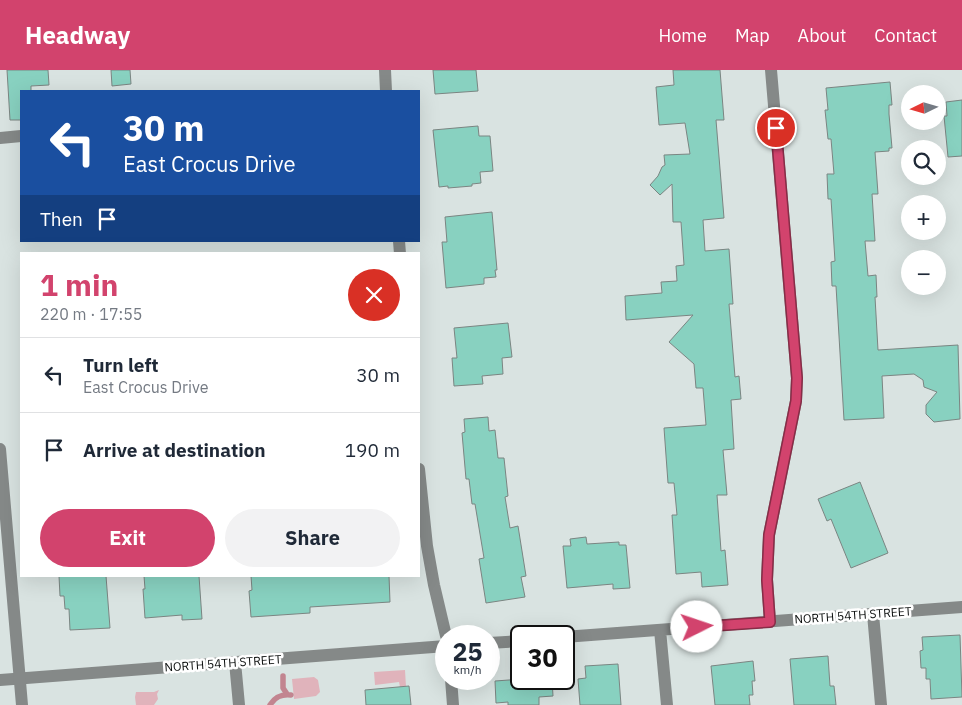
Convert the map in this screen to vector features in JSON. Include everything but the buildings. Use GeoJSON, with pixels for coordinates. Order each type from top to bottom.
{"type":"FeatureCollection","features":[{"type":"Feature","properties":{"kind":"street"},"geometry":{"type":"LineString","coordinates":[[384,70],[386,90]]}},
{"type":"Feature","properties":{"kind":"street"},"geometry":{"type":"LineString","coordinates":[[770,622],[767,580],[769,535],[796,401],[797,378],[771,70]]}},
{"type":"Feature","properties":{"kind":"street"},"geometry":{"type":"LineString","coordinates":[[0,138],[20,136]]}},
{"type":"Feature","properties":{"kind":"street"},"geometry":{"type":"LineString","coordinates":[[0,449],[22,705]]}},
{"type":"Feature","properties":{"kind":"street"},"geometry":{"type":"LineString","coordinates":[[420,479],[427,546],[443,625]]}},
{"type":"Feature","properties":{"kind":"street","name":"NORTH 54TH STREET"},"geometry":{"type":"LineString","coordinates":[[575,636],[962,607]]}},
{"type":"Feature","properties":{"kind":"street"},"geometry":{"type":"LineString","coordinates":[[873,614],[881,705]]}},
{"type":"Feature","properties":{"kind":"street"},"geometry":{"type":"LineString","coordinates":[[660,630],[667,705]]}},
{"type":"Feature","properties":{"kind":"street","name":"NORTH 54TH STREET"},"geometry":{"type":"LineString","coordinates":[[0,680],[435,647]]}},
{"type":"Feature","properties":{"kind":"street"},"geometry":{"type":"LineString","coordinates":[[236,662],[239,705]]}},
{"type":"Feature","properties":{"kind":"street"},"geometry":{"type":"LineString","coordinates":[[452,690],[453,705]]}},
{"type":"Feature","properties":{"kind":"shaded area"},"geometry":{"type":"Polygon","coordinates":[[[405,670],[406,687],[400,687],[399,682],[375,685],[374,672],[405,670]]]}},
{"type":"Feature","properties":{"kind":"shaded area"},"geometry":{"type":"Polygon","coordinates":[[[314,677],[318,680],[320,692],[316,696],[294,699],[292,679],[314,677]]]}},
{"type":"Feature","properties":{"kind":"shaded area"},"geometry":{"type":"Polygon","coordinates":[[[159,690],[157,694],[158,699],[154,705],[136,705],[136,692],[154,692],[159,690]]]}},
{"type":"Feature","properties":{"kind":"waterway"},"geometry":{"type":"LineString","coordinates":[[283,676],[283,688],[287,694]]}},
{"type":"Feature","properties":{"kind":"waterway"},"geometry":{"type":"LineString","coordinates":[[270,705],[279,697],[291,695]]}},
{"type":"Feature","properties":{"kind":"route"},"geometry":{"type":"LineString","coordinates":[[697,627],[770,622],[767,580],[769,535],[796,401],[797,378],[776,128]]}}]}
